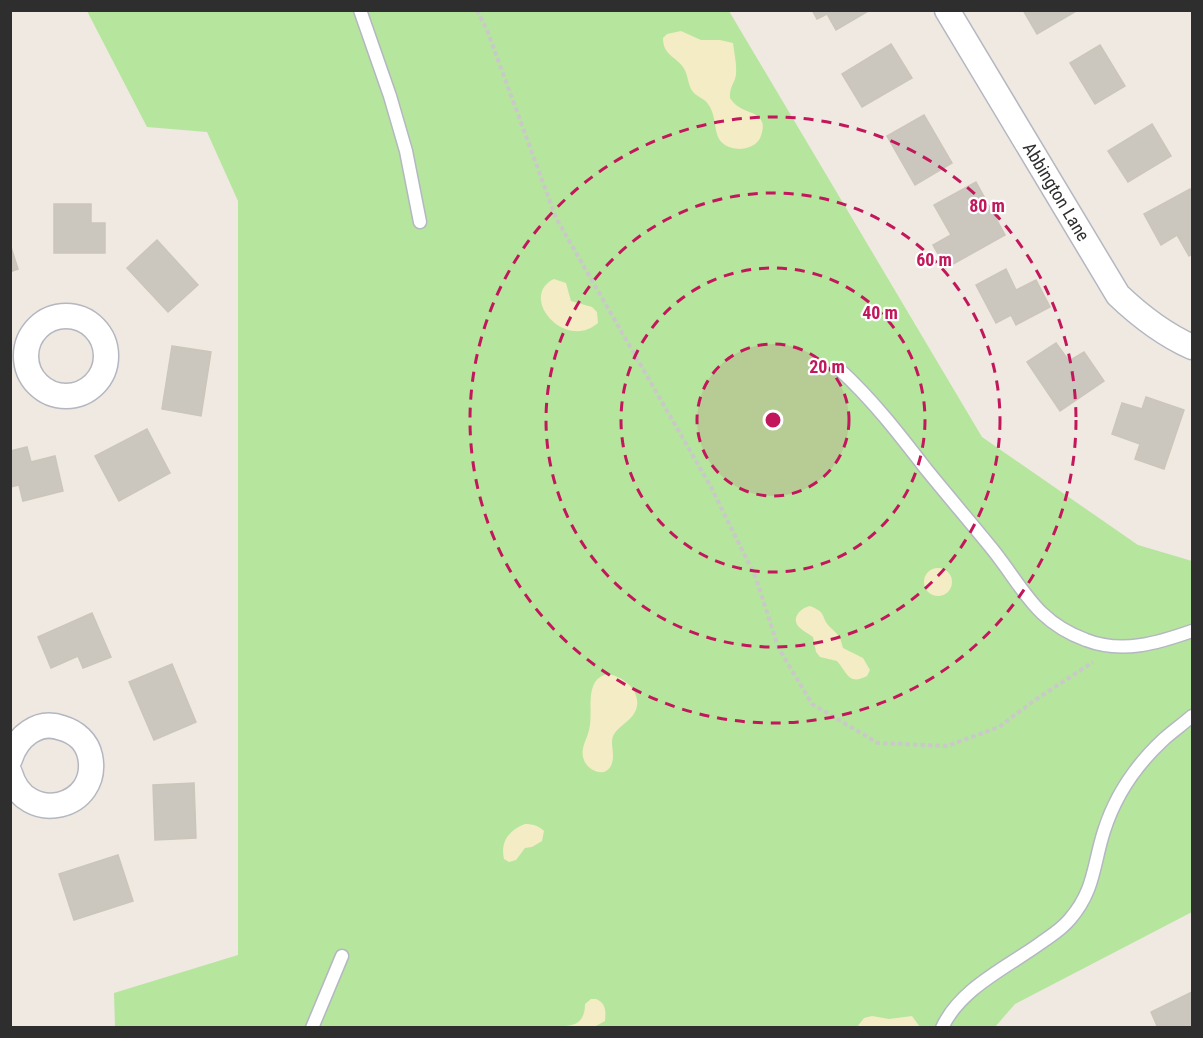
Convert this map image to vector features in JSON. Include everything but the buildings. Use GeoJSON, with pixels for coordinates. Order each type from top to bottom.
{"type":"FeatureCollection","features":[{"type":"Feature","properties":{"kind":"street","name":"Abbington Lane"},"geometry":{"type":"LineString","coordinates":[[947,10],[1118,295],[1140,316],[1164,333],[1192,347]]}},
{"type":"Feature","properties":{"kind":"street"},"geometry":{"type":"LineString","coordinates":[[10,759],[20,739],[30,731],[42,726],[56,725],[81,738],[88,750],[91,764],[89,778],[83,791],[72,800],[59,805],[46,806],[34,803],[23,796],[15,786],[10,773]]}},
{"type":"Feature","properties":{"kind":"lane"},"geometry":{"type":"LineString","coordinates":[[360,10],[390,96],[406,151],[420,222]]}},
{"type":"Feature","properties":{"kind":"lane"},"geometry":{"type":"LineString","coordinates":[[839,369],[887,419],[994,552],[1039,613],[1059,628],[1087,641],[1121,648],[1165,641],[1192,632]]}},
{"type":"Feature","properties":{"kind":"lane"},"geometry":{"type":"LineString","coordinates":[[942,1028],[953,1010],[972,989],[1019,959],[1069,921],[1082,904],[1092,880],[1104,831],[1118,797],[1152,752],[1192,716]]}},
{"type":"Feature","properties":{"kind":"lane"},"geometry":{"type":"LineString","coordinates":[[312,1028],[342,956]]}},
{"type":"Feature","properties":{"kind":"path"},"geometry":{"type":"LineString","coordinates":[[477,10],[487,30],[556,218],[711,487],[756,578],[778,647],[812,704],[878,743],[947,746],[999,727],[1081,669],[1121,648]]}},
{"type":"Feature","properties":{"kind":"green space"},"geometry":{"type":"Polygon","coordinates":[[[87,11],[729,11],[982,437],[1138,545],[1192,561],[1192,912],[1015,1004],[995,1027],[115,1027],[114,993],[238,955],[238,201],[207,132],[147,127],[87,11]]]}},
{"type":"Feature","properties":{"kind":"sand"},"geometry":{"type":"Polygon","coordinates":[[[681,31],[701,40],[733,43],[736,74],[730,98],[739,107],[760,118],[763,126],[762,133],[755,144],[739,149],[722,143],[716,132],[712,111],[708,104],[692,90],[683,67],[665,48],[663,38],[667,34],[681,31]]]}},
{"type":"Feature","properties":{"kind":"sand"},"geometry":{"type":"Polygon","coordinates":[[[554,279],[566,283],[571,301],[592,307],[597,312],[598,323],[585,330],[572,331],[560,326],[550,318],[543,308],[541,297],[544,287],[554,279]]]}},
{"type":"Feature","properties":{"kind":"sand"},"geometry":{"type":"Polygon","coordinates":[[[938,568],[948,572],[952,582],[948,592],[938,596],[928,592],[924,582],[928,572],[938,568]]]}},
{"type":"Feature","properties":{"kind":"sand"},"geometry":{"type":"Polygon","coordinates":[[[810,606],[822,613],[827,624],[841,640],[843,648],[863,658],[870,670],[867,676],[852,679],[837,661],[820,657],[816,652],[813,637],[800,628],[796,621],[800,611],[810,606]]]}},
{"type":"Feature","properties":{"kind":"sand"},"geometry":{"type":"Polygon","coordinates":[[[607,674],[620,678],[631,687],[637,699],[637,705],[633,715],[613,736],[612,763],[606,771],[597,772],[585,762],[583,746],[590,723],[592,690],[600,677],[607,674]]]}},
{"type":"Feature","properties":{"kind":"sand"},"geometry":{"type":"Polygon","coordinates":[[[525,824],[535,825],[544,831],[542,841],[525,848],[516,860],[509,862],[504,859],[503,853],[507,837],[525,824]]]}},
{"type":"Feature","properties":{"kind":"sand"},"geometry":{"type":"Polygon","coordinates":[[[591,999],[596,999],[604,1005],[605,1021],[594,1027],[564,1027],[574,1025],[580,1020],[585,1004],[591,999]]]}},
{"type":"Feature","properties":{"kind":"sand"},"geometry":{"type":"Polygon","coordinates":[[[872,1016],[889,1019],[912,1016],[920,1027],[857,1027],[864,1018],[872,1016]]]}}]}
